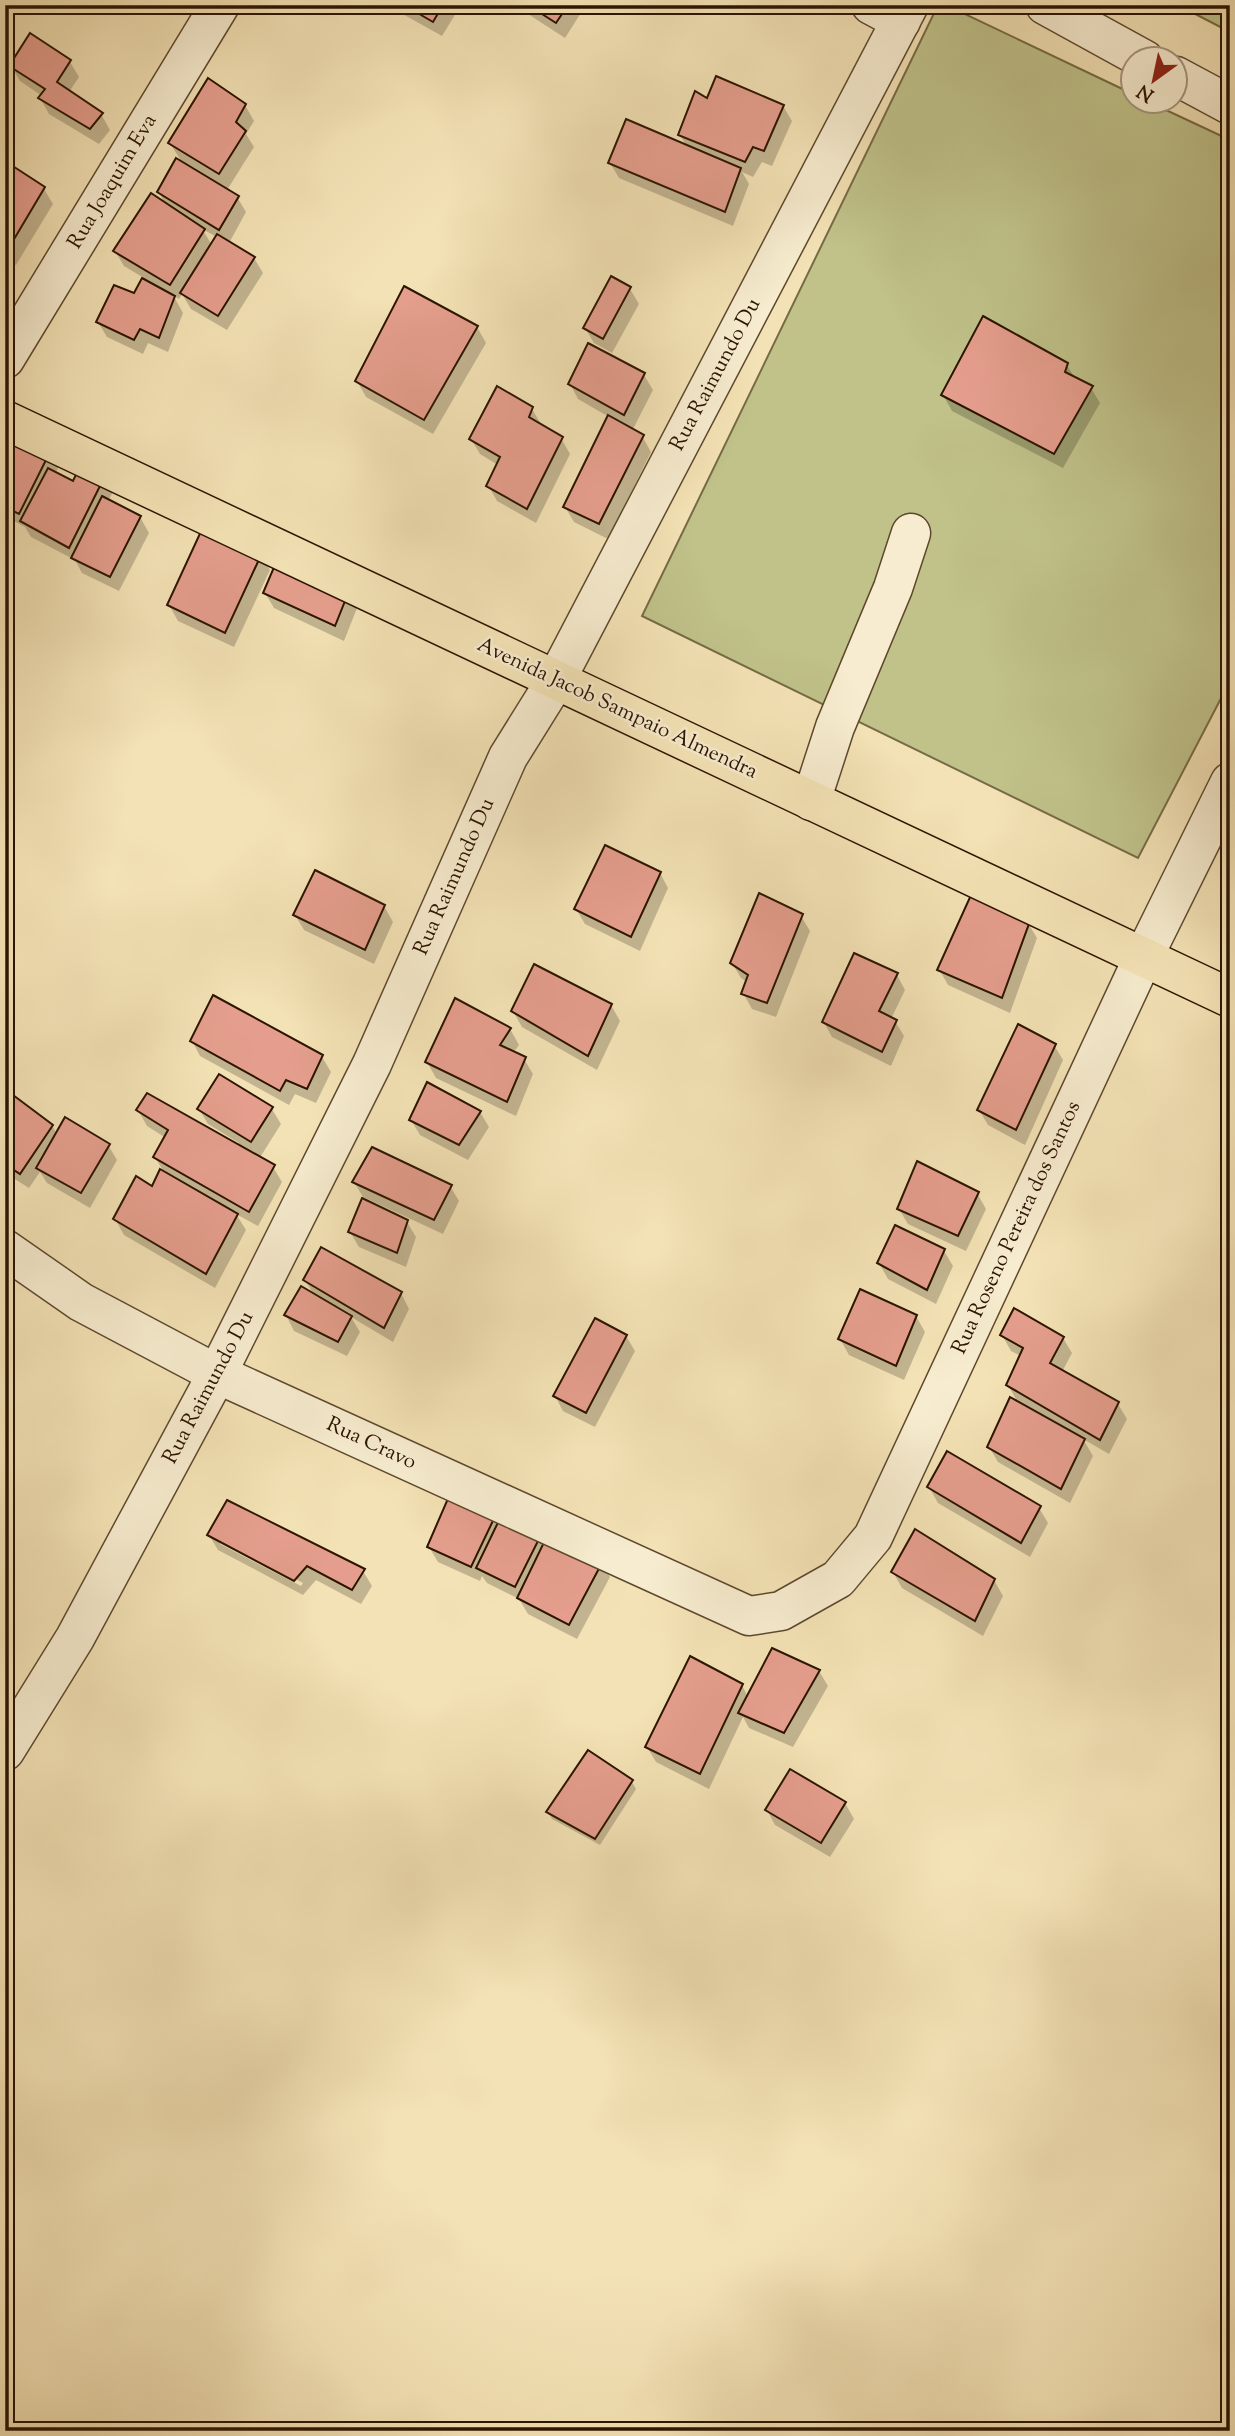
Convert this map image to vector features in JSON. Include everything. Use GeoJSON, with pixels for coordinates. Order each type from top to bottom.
{"type":"FeatureCollection","features":[{"type":"Feature","properties":{"kind":"main road","name":"Avenida Jacob Sampaio Almendra"},"geometry":{"type":"LineString","coordinates":[[5,420],[1230,998]]}},
{"type":"Feature","properties":{"kind":"street","name":"Rua Joaquim Eva"},"geometry":{"type":"LineString","coordinates":[[5,359],[220,5]]}},
{"type":"Feature","properties":{"kind":"street"},"geometry":{"type":"LineString","coordinates":[[1045,5],[1120,46]]}},
{"type":"Feature","properties":{"kind":"street","name":"Rua Raimundo Du"},"geometry":{"type":"LineString","coordinates":[[5,1751],[75,1638],[218,1374],[372,1064],[508,757],[556,680],[894,10]]}},
{"type":"Feature","properties":{"kind":"street"},"geometry":{"type":"LineString","coordinates":[[1190,84],[1230,105]]}},
{"type":"Feature","properties":{"kind":"street"},"geometry":{"type":"LineString","coordinates":[[811,801],[835,727],[893,588],[911,533]]}},
{"type":"Feature","properties":{"kind":"street","name":"Rua Roseno Pereira dos Santos"},"geometry":{"type":"LineString","coordinates":[[748,1616],[781,1611],[838,1579],[873,1537],[1143,958],[1230,782]]}},
{"type":"Feature","properties":{"kind":"street","name":"Rua Cravo"},"geometry":{"type":"LineString","coordinates":[[5,1249],[82,1302],[218,1374],[748,1616]]}},
{"type":"Feature","properties":{"kind":"green space"},"geometry":{"type":"Polygon","coordinates":[[[938,5],[946,5],[1120,88],[1120,116],[1179,116],[1230,140],[1230,681],[1138,858],[642,616],[938,5]]]}},
{"type":"Feature","properties":{"kind":"green space"},"geometry":{"type":"Polygon","coordinates":[[[1178,5],[1230,5],[1230,32],[1178,5]]]}},
{"type":"Feature","properties":{"kind":"building"},"geometry":{"type":"Polygon","coordinates":[[[404,5],[443,5],[433,22],[404,5]]]}},
{"type":"Feature","properties":{"kind":"building"},"geometry":{"type":"Polygon","coordinates":[[[528,5],[568,5],[556,23],[528,5]]]}},
{"type":"Feature","properties":{"kind":"building"},"geometry":{"type":"Polygon","coordinates":[[[30,33],[71,60],[57,82],[103,113],[90,129],[38,98],[45,89],[9,66],[30,33]]]}},
{"type":"Feature","properties":{"kind":"building"},"geometry":{"type":"Polygon","coordinates":[[[716,76],[784,105],[764,151],[753,147],[745,162],[678,135],[695,91],[707,98],[716,76]]]}},
{"type":"Feature","properties":{"kind":"building"},"geometry":{"type":"Polygon","coordinates":[[[208,78],[246,104],[236,122],[246,131],[219,174],[168,143],[208,78]]]}},
{"type":"Feature","properties":{"kind":"building"},"geometry":{"type":"Polygon","coordinates":[[[626,119],[741,168],[725,212],[608,163],[626,119]]]}},
{"type":"Feature","properties":{"kind":"building"},"geometry":{"type":"Polygon","coordinates":[[[176,158],[239,196],[219,230],[157,192],[176,158]]]}},
{"type":"Feature","properties":{"kind":"building"},"geometry":{"type":"Polygon","coordinates":[[[5,161],[45,187],[7,251],[5,250],[5,161]]]}},
{"type":"Feature","properties":{"kind":"building"},"geometry":{"type":"Polygon","coordinates":[[[151,193],[205,229],[170,285],[113,251],[151,193]]]}},
{"type":"Feature","properties":{"kind":"building"},"geometry":{"type":"Polygon","coordinates":[[[217,234],[255,257],[218,316],[180,293],[217,234]]]}},
{"type":"Feature","properties":{"kind":"building"},"geometry":{"type":"Polygon","coordinates":[[[611,276],[631,287],[603,339],[583,328],[611,276]]]}},
{"type":"Feature","properties":{"kind":"building"},"geometry":{"type":"Polygon","coordinates":[[[142,278],[175,296],[159,338],[140,329],[134,340],[96,322],[114,285],[134,293],[142,278]]]}},
{"type":"Feature","properties":{"kind":"building"},"geometry":{"type":"Polygon","coordinates":[[[404,286],[478,326],[424,420],[355,381],[404,286]]]}},
{"type":"Feature","properties":{"kind":"building"},"geometry":{"type":"Polygon","coordinates":[[[983,316],[1068,363],[1065,372],[1093,386],[1054,454],[941,395],[983,316]]]}},
{"type":"Feature","properties":{"kind":"building"},"geometry":{"type":"Polygon","coordinates":[[[588,343],[645,373],[624,415],[568,384],[588,343]]]}},
{"type":"Feature","properties":{"kind":"building"},"geometry":{"type":"Polygon","coordinates":[[[497,386],[533,407],[529,417],[563,437],[527,509],[486,486],[500,457],[469,439],[497,386]]]}},
{"type":"Feature","properties":{"kind":"building"},"geometry":{"type":"Polygon","coordinates":[[[608,415],[644,435],[599,524],[563,507],[608,415]]]}},
{"type":"Feature","properties":{"kind":"building"},"geometry":{"type":"Polygon","coordinates":[[[5,425],[52,448],[19,514],[5,507],[5,425]]]}},
{"type":"Feature","properties":{"kind":"building"},"geometry":{"type":"Polygon","coordinates":[[[81,464],[105,476],[69,548],[20,521],[48,468],[73,481],[81,464]]]}},
{"type":"Feature","properties":{"kind":"building"},"geometry":{"type":"Polygon","coordinates":[[[102,496],[141,516],[110,577],[71,558],[102,496]]]}},
{"type":"Feature","properties":{"kind":"building"},"geometry":{"type":"Polygon","coordinates":[[[203,527],[262,553],[225,633],[167,605],[203,527]]]}},
{"type":"Feature","properties":{"kind":"building"},"geometry":{"type":"Polygon","coordinates":[[[280,553],[351,586],[335,626],[263,593],[280,553]]]}},
{"type":"Feature","properties":{"kind":"building"},"geometry":{"type":"Polygon","coordinates":[[[605,845],[661,872],[631,937],[574,909],[605,845]]]}},
{"type":"Feature","properties":{"kind":"building"},"geometry":{"type":"Polygon","coordinates":[[[315,870],[385,905],[365,950],[293,915],[315,870]]]}},
{"type":"Feature","properties":{"kind":"building"},"geometry":{"type":"Polygon","coordinates":[[[759,893],[803,914],[767,1003],[741,994],[748,975],[730,963],[759,893]]]}},
{"type":"Feature","properties":{"kind":"building"},"geometry":{"type":"Polygon","coordinates":[[[971,895],[1030,921],[1002,998],[937,970],[971,895]]]}},
{"type":"Feature","properties":{"kind":"building"},"geometry":{"type":"Polygon","coordinates":[[[854,953],[898,973],[879,1011],[897,1020],[882,1052],[822,1022],[854,953]]]}},
{"type":"Feature","properties":{"kind":"building"},"geometry":{"type":"Polygon","coordinates":[[[534,964],[612,1004],[588,1056],[511,1011],[534,964]]]}},
{"type":"Feature","properties":{"kind":"building"},"geometry":{"type":"Polygon","coordinates":[[[213,995],[323,1055],[307,1089],[286,1080],[280,1091],[190,1041],[213,995]]]}},
{"type":"Feature","properties":{"kind":"building"},"geometry":{"type":"Polygon","coordinates":[[[455,998],[511,1028],[500,1045],[526,1057],[507,1102],[425,1062],[455,998]]]}},
{"type":"Feature","properties":{"kind":"building"},"geometry":{"type":"Polygon","coordinates":[[[1018,1024],[1056,1044],[1016,1130],[977,1110],[1018,1024]]]}},
{"type":"Feature","properties":{"kind":"building"},"geometry":{"type":"Polygon","coordinates":[[[219,1074],[273,1107],[251,1142],[197,1109],[219,1074]]]}},
{"type":"Feature","properties":{"kind":"building"},"geometry":{"type":"Polygon","coordinates":[[[427,1082],[481,1111],[459,1145],[409,1120],[427,1082]]]}},
{"type":"Feature","properties":{"kind":"building"},"geometry":{"type":"Polygon","coordinates":[[[147,1093],[275,1165],[249,1212],[153,1157],[168,1130],[136,1110],[147,1093]]]}},
{"type":"Feature","properties":{"kind":"building"},"geometry":{"type":"Polygon","coordinates":[[[13,1095],[53,1125],[20,1174],[5,1164],[5,1107],[13,1095]]]}},
{"type":"Feature","properties":{"kind":"building"},"geometry":{"type":"Polygon","coordinates":[[[65,1117],[110,1144],[81,1193],[36,1168],[65,1117]]]}},
{"type":"Feature","properties":{"kind":"building"},"geometry":{"type":"Polygon","coordinates":[[[372,1147],[452,1185],[434,1220],[352,1182],[372,1147]]]}},
{"type":"Feature","properties":{"kind":"building"},"geometry":{"type":"Polygon","coordinates":[[[917,1161],[979,1192],[958,1236],[897,1209],[917,1161]]]}},
{"type":"Feature","properties":{"kind":"building"},"geometry":{"type":"Polygon","coordinates":[[[160,1169],[238,1214],[206,1274],[113,1219],[136,1176],[152,1186],[160,1169]]]}},
{"type":"Feature","properties":{"kind":"building"},"geometry":{"type":"Polygon","coordinates":[[[362,1198],[408,1220],[397,1253],[348,1232],[362,1198]]]}},
{"type":"Feature","properties":{"kind":"building"},"geometry":{"type":"Polygon","coordinates":[[[895,1225],[945,1249],[927,1290],[877,1263],[895,1225]]]}},
{"type":"Feature","properties":{"kind":"building"},"geometry":{"type":"Polygon","coordinates":[[[321,1247],[402,1292],[384,1328],[303,1280],[321,1247]]]}},
{"type":"Feature","properties":{"kind":"building"},"geometry":{"type":"Polygon","coordinates":[[[301,1286],[352,1316],[338,1342],[284,1315],[301,1286]]]}},
{"type":"Feature","properties":{"kind":"building"},"geometry":{"type":"Polygon","coordinates":[[[860,1289],[917,1315],[896,1366],[838,1339],[860,1289]]]}},
{"type":"Feature","properties":{"kind":"building"},"geometry":{"type":"Polygon","coordinates":[[[1014,1308],[1064,1337],[1050,1363],[1119,1402],[1100,1440],[1006,1385],[1023,1348],[1000,1335],[1014,1308]]]}},
{"type":"Feature","properties":{"kind":"building"},"geometry":{"type":"Polygon","coordinates":[[[595,1318],[627,1335],[586,1413],[553,1396],[595,1318]]]}},
{"type":"Feature","properties":{"kind":"building"},"geometry":{"type":"Polygon","coordinates":[[[1010,1397],[1085,1439],[1061,1489],[987,1447],[1010,1397]]]}},
{"type":"Feature","properties":{"kind":"building"},"geometry":{"type":"Polygon","coordinates":[[[947,1451],[1041,1506],[1021,1543],[927,1487],[947,1451]]]}},
{"type":"Feature","properties":{"kind":"building"},"geometry":{"type":"Polygon","coordinates":[[[453,1487],[499,1508],[471,1567],[427,1547],[453,1487]]]}},
{"type":"Feature","properties":{"kind":"building"},"geometry":{"type":"Polygon","coordinates":[[[227,1500],[365,1569],[352,1590],[307,1566],[294,1581],[207,1535],[227,1500]]]}},
{"type":"Feature","properties":{"kind":"building"},"geometry":{"type":"Polygon","coordinates":[[[504,1510],[543,1531],[515,1587],[476,1568],[504,1510]]]}},
{"type":"Feature","properties":{"kind":"building"},"geometry":{"type":"Polygon","coordinates":[[[915,1529],[995,1579],[975,1621],[891,1572],[915,1529]]]}},
{"type":"Feature","properties":{"kind":"building"},"geometry":{"type":"Polygon","coordinates":[[[548,1534],[603,1561],[569,1625],[517,1598],[548,1534]]]}},
{"type":"Feature","properties":{"kind":"building"},"geometry":{"type":"Polygon","coordinates":[[[772,1648],[820,1670],[784,1733],[738,1713],[772,1648]]]}},
{"type":"Feature","properties":{"kind":"building"},"geometry":{"type":"Polygon","coordinates":[[[690,1656],[743,1684],[700,1774],[645,1747],[690,1656]]]}},
{"type":"Feature","properties":{"kind":"building"},"geometry":{"type":"Polygon","coordinates":[[[588,1750],[633,1780],[595,1839],[546,1812],[588,1750]]]}},
{"type":"Feature","properties":{"kind":"building"},"geometry":{"type":"Polygon","coordinates":[[[790,1769],[846,1802],[821,1843],[765,1810],[790,1769]]]}}]}
